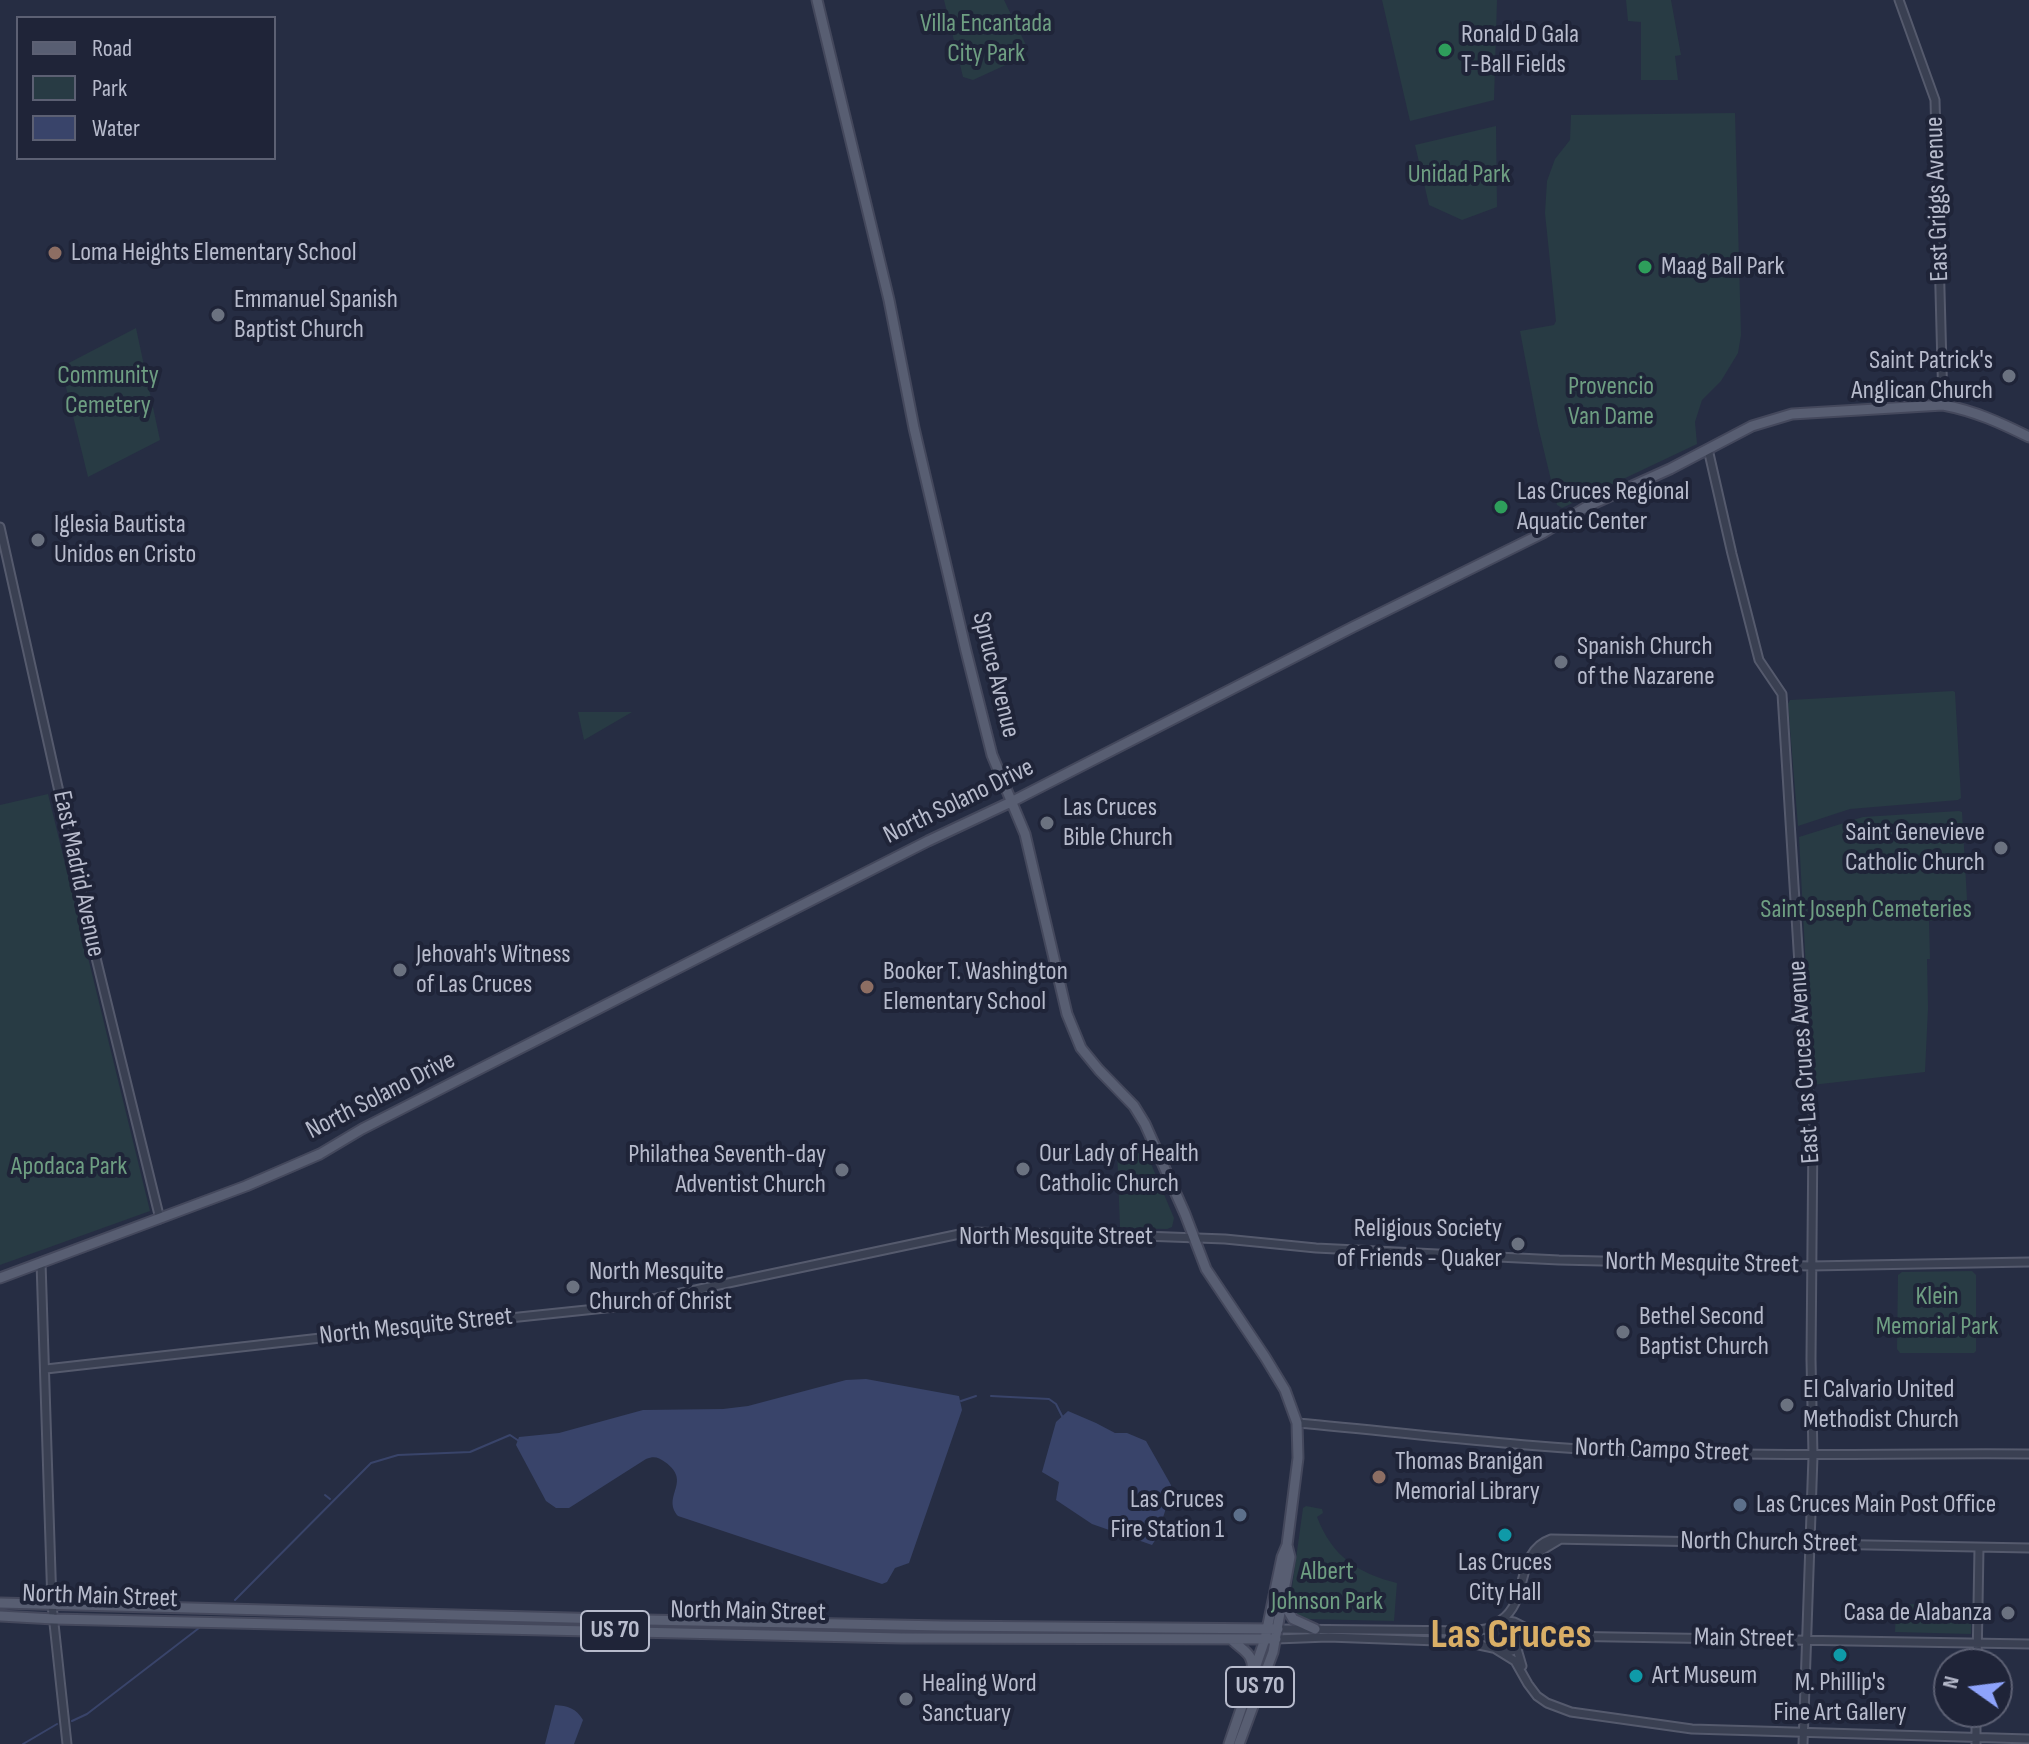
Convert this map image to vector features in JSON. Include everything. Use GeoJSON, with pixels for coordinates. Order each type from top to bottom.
{"type":"FeatureCollection","features":[{"type":"Feature","properties":{"kind":"main road","name":"Spruce Avenue"},"geometry":{"type":"LineString","coordinates":[[817,0],[889,300],[914,428],[956,610],[992,755],[1025,834],[1067,1014],[1081,1048],[1134,1106],[1145,1124],[1206,1269],[1285,1390],[1297,1423]]}},
{"type":"Feature","properties":{"kind":"main road","name":"North Solano Drive"},"geometry":{"type":"LineString","coordinates":[[0,1278],[246,1186],[320,1154],[362,1129],[928,841],[1011,802],[1543,533],[1588,506],[1752,426],[1792,414],[1943,405],[1991,418],[2029,437]]}},
{"type":"Feature","properties":{"kind":"main road"},"geometry":{"type":"LineString","coordinates":[[1272,1634],[1282,1557],[1294,1501],[1297,1423]]}},
{"type":"Feature","properties":{"kind":"main road"},"geometry":{"type":"LineString","coordinates":[[1251,1681],[1272,1634],[1282,1600],[1290,1557],[1287,1545]]}},
{"type":"Feature","properties":{"kind":"main road"},"geometry":{"type":"LineString","coordinates":[[1282,1600],[1293,1619],[1315,1629]]}},
{"type":"Feature","properties":{"kind":"main road","name":"North Main Street"},"geometry":{"type":"LineString","coordinates":[[0,1603],[1272,1634]]}},
{"type":"Feature","properties":{"kind":"main road"},"geometry":{"type":"LineString","coordinates":[[163,1608],[163,1621]]}},
{"type":"Feature","properties":{"kind":"main road","name":"North Main Street"},"geometry":{"type":"LineString","coordinates":[[0,1616],[902,1638],[1231,1639],[1272,1634]]}},
{"type":"Feature","properties":{"kind":"main road","name":"US 70"},"geometry":{"type":"LineString","coordinates":[[1239,1744],[1273,1652],[1272,1634]]}},
{"type":"Feature","properties":{"kind":"main road"},"geometry":{"type":"LineString","coordinates":[[1231,1639],[1247,1652],[1253,1666],[1251,1681]]}},
{"type":"Feature","properties":{"kind":"main road","name":"US 70"},"geometry":{"type":"LineString","coordinates":[[1229,1744],[1251,1681]]}},
{"type":"Feature","properties":{"kind":"street","name":"East Griggs Avenue"},"geometry":{"type":"LineString","coordinates":[[1899,0],[1935,100],[1943,405]]}},
{"type":"Feature","properties":{"kind":"street","name":"East Las Cruces Avenue"},"geometry":{"type":"LineString","coordinates":[[1708,449],[1759,660],[1782,694],[1806,1076],[1813,1129],[1813,1456],[1803,1744]]}},
{"type":"Feature","properties":{"kind":"street","name":"East Madrid Avenue"},"geometry":{"type":"LineString","coordinates":[[0,527],[97,962],[160,1219]]}},
{"type":"Feature","properties":{"kind":"street","name":"North Mesquite Street"},"geometry":{"type":"LineString","coordinates":[[46,1369],[615,1307],[969,1232],[1194,1237],[1316,1248],[1559,1260],[1811,1266],[2029,1262]]}},
{"type":"Feature","properties":{"kind":"street"},"geometry":{"type":"LineString","coordinates":[[41,1262],[52,1605],[67,1744]]}},
{"type":"Feature","properties":{"kind":"street","name":"North Campo Street"},"geometry":{"type":"LineString","coordinates":[[1297,1423],[1561,1448],[1639,1452],[1813,1456],[2029,1454]]}},
{"type":"Feature","properties":{"kind":"street"},"geometry":{"type":"LineString","coordinates":[[1559,1540],[1546,1541],[1530,1556],[1513,1610],[1491,1628],[1490,1639],[1496,1650],[1515,1661],[1537,1696],[1547,1703],[1583,1715],[1669,1727],[1976,1740],[2029,1739]]}},
{"type":"Feature","properties":{"kind":"street"},"geometry":{"type":"LineString","coordinates":[[1554,1705],[1530,1680],[1519,1659],[1518,1647],[1522,1634],[1518,1625],[1519,1604],[1529,1567],[1539,1552],[1559,1540]]}},
{"type":"Feature","properties":{"kind":"street","name":"North Church Street"},"geometry":{"type":"LineString","coordinates":[[1559,1540],[2029,1548]]}},
{"type":"Feature","properties":{"kind":"street"},"geometry":{"type":"LineString","coordinates":[[1978,1648],[1979,1548]]}},
{"type":"Feature","properties":{"kind":"street"},"geometry":{"type":"LineString","coordinates":[[1501,1620],[1518,1625]]}},
{"type":"Feature","properties":{"kind":"street","name":"Main Street"},"geometry":{"type":"LineString","coordinates":[[1518,1625],[1555,1636]]}},
{"type":"Feature","properties":{"kind":"street","name":"North Main Street"},"geometry":{"type":"LineString","coordinates":[[1272,1634],[1315,1629],[1474,1631],[1491,1628]]}},
{"type":"Feature","properties":{"kind":"street","name":"North Main Street"},"geometry":{"type":"LineString","coordinates":[[1272,1634],[1465,1642],[1496,1650]]}},
{"type":"Feature","properties":{"kind":"street","name":"Main Street"},"geometry":{"type":"LineString","coordinates":[[1518,1647],[1535,1639],[1555,1636],[2029,1644]]}},
{"type":"Feature","properties":{"kind":"street"},"geometry":{"type":"LineString","coordinates":[[1496,1650],[1509,1653],[1518,1647]]}},
{"type":"Feature","properties":{"kind":"green space","name":"Villa Encantada City Park"},"geometry":{"type":"Polygon","coordinates":[[[944,0],[1004,0],[1027,47],[1023,57],[973,80],[963,77],[944,0]]]}},
{"type":"Feature","properties":{"kind":"green space","name":"Ronald D Gala T-Ball Fields"},"geometry":{"type":"Polygon","coordinates":[[[1382,0],[1497,0],[1494,100],[1410,121],[1382,0]]]}},
{"type":"Feature","properties":{"kind":"green space"},"geometry":{"type":"Polygon","coordinates":[[[1626,0],[1671,0],[1681,55],[1675,56],[1678,80],[1641,80],[1641,22],[1628,21],[1626,0]]]}},
{"type":"Feature","properties":{"kind":"green space","name":"Provencio Van Dame"},"geometry":{"type":"Polygon","coordinates":[[[1735,113],[1741,335],[1738,353],[1721,381],[1702,400],[1695,422],[1697,444],[1562,508],[1557,505],[1538,426],[1520,331],[1554,325],[1556,321],[1545,213],[1547,181],[1555,159],[1570,140],[1571,115],[1735,113]]]}},
{"type":"Feature","properties":{"kind":"green space","name":"Unidad Park"},"geometry":{"type":"Polygon","coordinates":[[[1496,126],[1497,207],[1462,220],[1429,205],[1415,145],[1496,126]]]}},
{"type":"Feature","properties":{"kind":"green space","name":"Community Cemetery"},"geometry":{"type":"Polygon","coordinates":[[[136,328],[160,440],[88,477],[61,367],[136,328]]]}},
{"type":"Feature","properties":{"kind":"green space"},"geometry":{"type":"Polygon","coordinates":[[[1953,691],[1961,798],[1850,809],[1798,826],[1790,700],[1953,691]]]}},
{"type":"Feature","properties":{"kind":"green space"},"geometry":{"type":"Polygon","coordinates":[[[578,712],[632,712],[584,740],[578,712]]]}},
{"type":"Feature","properties":{"kind":"green space","name":"Apodaca Park"},"geometry":{"type":"Polygon","coordinates":[[[48,794],[150,1211],[0,1265],[0,805],[48,794]]]}},
{"type":"Feature","properties":{"kind":"green space","name":"Saint Joseph Cemeteries"},"geometry":{"type":"Polygon","coordinates":[[[1962,812],[1968,917],[1929,921],[1925,1072],[1812,1085],[1799,837],[1863,817],[1962,812]]]}},
{"type":"Feature","properties":{"kind":"green space"},"geometry":{"type":"Polygon","coordinates":[[[1117,1148],[1146,1152],[1174,1218],[1172,1227],[1120,1228],[1117,1148]]]}},
{"type":"Feature","properties":{"kind":"green space","name":"Klein Memorial Park"},"geometry":{"type":"Polygon","coordinates":[[[1972,1271],[1976,1275],[1976,1351],[1900,1353],[1897,1349],[1898,1275],[1902,1272],[1972,1271]]]}},
{"type":"Feature","properties":{"kind":"green space","name":"Albert Johnson Park"},"geometry":{"type":"Polygon","coordinates":[[[1303,1508],[1322,1509],[1323,1513],[1317,1517],[1323,1531],[1348,1561],[1370,1574],[1397,1583],[1394,1621],[1307,1619],[1297,1614],[1290,1602],[1303,1508]]]}},
{"type":"Feature","properties":{"kind":"green space"},"geometry":{"type":"Polygon","coordinates":[[[1898,1604],[1972,1605],[1971,1634],[1895,1632],[1898,1604]]]}},
{"type":"Feature","properties":{"kind":"water"},"geometry":{"type":"Polygon","coordinates":[[[866,1379],[959,1396],[962,1410],[909,1563],[895,1568],[887,1582],[882,1584],[678,1516],[673,1502],[676,1476],[673,1469],[656,1458],[646,1459],[569,1508],[556,1508],[546,1501],[516,1445],[519,1437],[559,1433],[643,1410],[748,1406],[846,1380],[866,1379]]]}},
{"type":"Feature","properties":{"kind":"water"},"geometry":{"type":"Polygon","coordinates":[[[1068,1411],[1115,1433],[1127,1433],[1146,1441],[1171,1485],[1152,1545],[1092,1524],[1056,1500],[1059,1482],[1042,1472],[1056,1422],[1068,1411]]]}},
{"type":"Feature","properties":{"kind":"water"},"geometry":{"type":"Polygon","coordinates":[[[555,1705],[571,1708],[583,1720],[574,1744],[545,1744],[555,1705]]]}},
{"type":"Feature","properties":{"kind":"waterway"},"geometry":{"type":"LineString","coordinates":[[961,1401],[976,1396]]}},
{"type":"Feature","properties":{"kind":"waterway"},"geometry":{"type":"LineString","coordinates":[[991,1396],[1049,1399],[1056,1404],[1063,1418]]}},
{"type":"Feature","properties":{"kind":"waterway"},"geometry":{"type":"LineString","coordinates":[[235,1600],[371,1463],[398,1455],[470,1452],[510,1435],[519,1441]]}},
{"type":"Feature","properties":{"kind":"waterway"},"geometry":{"type":"LineString","coordinates":[[325,1495],[330,1499]]}},
{"type":"Feature","properties":{"kind":"waterway"},"geometry":{"type":"LineString","coordinates":[[72,1721],[87,1714],[199,1628]]}},
{"type":"Feature","properties":{"kind":"waterway"},"geometry":{"type":"LineString","coordinates":[[23,1744],[57,1724]]}},
{"type":"Feature","properties":{"kind":"place","name":"Ronald D Gala T-Ball Fields"},"geometry":{"type":"Point","coordinates":[1445,50]}},
{"type":"Feature","properties":{"kind":"place","name":"Loma Heights Elementary School"},"geometry":{"type":"Point","coordinates":[55,253]}},
{"type":"Feature","properties":{"kind":"place","name":"Maag Ball Park"},"geometry":{"type":"Point","coordinates":[1645,267]}},
{"type":"Feature","properties":{"kind":"place","name":"Emmanuel Spanish Baptist Church"},"geometry":{"type":"Point","coordinates":[218,315]}},
{"type":"Feature","properties":{"kind":"place","name":"Saint Patrick's Anglican Church"},"geometry":{"type":"Point","coordinates":[2009,376]}},
{"type":"Feature","properties":{"kind":"place","name":"Las Cruces Regional Aquatic Center"},"geometry":{"type":"Point","coordinates":[1501,507]}},
{"type":"Feature","properties":{"kind":"place","name":"Iglesia Bautista Unidos en Cristo"},"geometry":{"type":"Point","coordinates":[38,540]}},
{"type":"Feature","properties":{"kind":"place","name":"Spanish Church of the Nazarene"},"geometry":{"type":"Point","coordinates":[1561,662]}},
{"type":"Feature","properties":{"kind":"place","name":"Las Cruces Bible Church"},"geometry":{"type":"Point","coordinates":[1047,823]}},
{"type":"Feature","properties":{"kind":"place","name":"Saint Genevieve Catholic Church"},"geometry":{"type":"Point","coordinates":[2001,848]}},
{"type":"Feature","properties":{"kind":"place","name":"Jehovah's Witness of Las Cruces"},"geometry":{"type":"Point","coordinates":[400,970]}},
{"type":"Feature","properties":{"kind":"place","name":"Booker T. Washington Elementary School"},"geometry":{"type":"Point","coordinates":[867,987]}},
{"type":"Feature","properties":{"kind":"place","name":"Our Lady of Health Catholic Church"},"geometry":{"type":"Point","coordinates":[1023,1169]}},
{"type":"Feature","properties":{"kind":"place","name":"Philathea Seventh-day Adventist Church"},"geometry":{"type":"Point","coordinates":[842,1170]}},
{"type":"Feature","properties":{"kind":"place","name":"Religious Society of Friends - Quaker"},"geometry":{"type":"Point","coordinates":[1518,1244]}},
{"type":"Feature","properties":{"kind":"place","name":"North Mesquite Church of Christ"},"geometry":{"type":"Point","coordinates":[573,1287]}},
{"type":"Feature","properties":{"kind":"place","name":"Bethel Second Baptist Church"},"geometry":{"type":"Point","coordinates":[1623,1332]}},
{"type":"Feature","properties":{"kind":"place","name":"El Calvario United Methodist Church"},"geometry":{"type":"Point","coordinates":[1787,1405]}},
{"type":"Feature","properties":{"kind":"place","name":"Thomas Branigan Memorial Library"},"geometry":{"type":"Point","coordinates":[1379,1477]}},
{"type":"Feature","properties":{"kind":"place","name":"Las Cruces Main Post Office"},"geometry":{"type":"Point","coordinates":[1740,1505]}},
{"type":"Feature","properties":{"kind":"place","name":"Las Cruces Fire Station 1"},"geometry":{"type":"Point","coordinates":[1240,1515]}},
{"type":"Feature","properties":{"kind":"place","name":"Las Cruces City Hall"},"geometry":{"type":"Point","coordinates":[1505,1535]}},
{"type":"Feature","properties":{"kind":"place","name":"Casa de Alabanza"},"geometry":{"type":"Point","coordinates":[2008,1613]}},
{"type":"Feature","properties":{"kind":"place","name":"M. Phillip's Fine Art Gallery"},"geometry":{"type":"Point","coordinates":[1840,1655]}},
{"type":"Feature","properties":{"kind":"place","name":"Art Museum"},"geometry":{"type":"Point","coordinates":[1636,1676]}},
{"type":"Feature","properties":{"kind":"place","name":"Healing Word Sanctuary"},"geometry":{"type":"Point","coordinates":[906,1699]}},
{"type":"Feature","properties":{"kind":"district","name":"Las Cruces"},"geometry":{"type":"Point","coordinates":[1511,1636]}}]}
